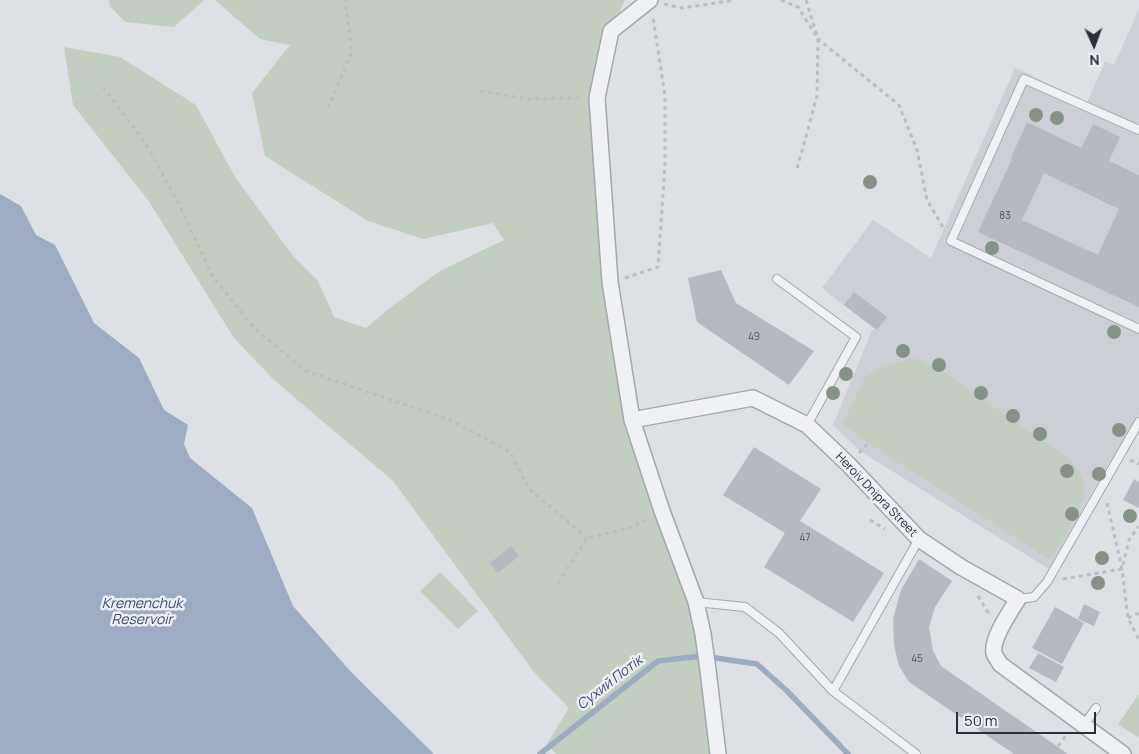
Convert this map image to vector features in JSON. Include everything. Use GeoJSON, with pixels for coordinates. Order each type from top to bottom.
{"type":"FeatureCollection","features":[{"type":"Feature","properties":{"kind":"street"},"geometry":{"type":"LineString","coordinates":[[650,0],[611,31],[597,98],[610,282],[632,420],[662,512],[696,602],[703,634],[718,754]]}},
{"type":"Feature","properties":{"kind":"street","name":"Heroiv Dnipra Street"},"geometry":{"type":"LineString","coordinates":[[632,420],[753,398],[807,426],[850,465],[919,539],[961,567],[1018,599]]}},
{"type":"Feature","properties":{"kind":"street"},"geometry":{"type":"LineString","coordinates":[[1018,599],[995,643],[994,654],[1000,664],[1123,754]]}},
{"type":"Feature","properties":{"kind":"lane"},"geometry":{"type":"LineString","coordinates":[[1139,130],[1024,79],[951,241],[1139,329]]}},
{"type":"Feature","properties":{"kind":"lane"},"geometry":{"type":"LineString","coordinates":[[777,278],[856,336],[807,426]]}},
{"type":"Feature","properties":{"kind":"lane"},"geometry":{"type":"LineString","coordinates":[[1018,599],[1034,598],[1046,582],[1139,422]]}},
{"type":"Feature","properties":{"kind":"lane"},"geometry":{"type":"LineString","coordinates":[[833,691],[919,539]]}},
{"type":"Feature","properties":{"kind":"lane"},"geometry":{"type":"LineString","coordinates":[[696,602],[745,607],[779,633],[833,691],[916,754]]}},
{"type":"Feature","properties":{"kind":"lane"},"geometry":{"type":"LineString","coordinates":[[1084,725],[1096,708]]}},
{"type":"Feature","properties":{"kind":"path"},"geometry":{"type":"LineString","coordinates":[[328,108],[352,52],[345,0]]}},
{"type":"Feature","properties":{"kind":"path"},"geometry":{"type":"LineString","coordinates":[[610,282],[658,268],[665,165],[666,96],[650,0],[682,8],[735,0]]}},
{"type":"Feature","properties":{"kind":"path"},"geometry":{"type":"LineString","coordinates":[[781,0],[798,7],[818,39],[899,105],[917,150],[927,200],[951,241]]}},
{"type":"Feature","properties":{"kind":"path"},"geometry":{"type":"LineString","coordinates":[[796,169],[817,96],[818,39],[806,0]]}},
{"type":"Feature","properties":{"kind":"path"},"geometry":{"type":"LineString","coordinates":[[103,87],[144,141],[178,202],[213,277],[255,329],[306,371],[450,420],[510,452],[530,489],[587,538]]}},
{"type":"Feature","properties":{"kind":"path"},"geometry":{"type":"LineString","coordinates":[[480,91],[528,99],[597,98]]}},
{"type":"Feature","properties":{"kind":"path"},"geometry":{"type":"LineString","coordinates":[[1103,484],[1122,569],[1128,618],[1139,640]]}},
{"type":"Feature","properties":{"kind":"path"},"geometry":{"type":"LineString","coordinates":[[558,583],[587,538],[630,528],[662,512]]}},
{"type":"Feature","properties":{"kind":"path"},"geometry":{"type":"LineString","coordinates":[[1122,569],[1129,540],[1139,526]]}},
{"type":"Feature","properties":{"kind":"path"},"geometry":{"type":"LineString","coordinates":[[1046,582],[1122,569]]}},
{"type":"Feature","properties":{"kind":"path"},"geometry":{"type":"LineString","coordinates":[[1128,618],[1139,613]]}},
{"type":"Feature","properties":{"kind":"shaded area"},"geometry":{"type":"Polygon","coordinates":[[[1139,9],[1139,414],[1097,483],[1049,569],[860,451],[833,425],[872,330],[876,330],[822,288],[873,220],[931,258],[1015,68],[1087,102],[1105,62],[1114,65],[1139,9]]]}},
{"type":"Feature","properties":{"kind":"green space"},"geometry":{"type":"Polygon","coordinates":[[[109,0],[204,0],[174,27],[125,22],[110,6],[109,0]]]}},
{"type":"Feature","properties":{"kind":"green space"},"geometry":{"type":"Polygon","coordinates":[[[215,0],[625,0],[611,31],[597,98],[632,420],[696,602],[718,754],[556,754],[547,744],[569,708],[534,672],[393,481],[273,379],[234,338],[148,200],[73,105],[64,47],[120,57],[196,105],[235,177],[293,256],[318,281],[334,317],[366,328],[440,271],[504,240],[493,223],[423,239],[368,221],[265,156],[252,93],[290,45],[260,39],[215,0]]]}},
{"type":"Feature","properties":{"kind":"green space"},"geometry":{"type":"Polygon","coordinates":[[[914,358],[945,373],[1071,460],[1078,470],[1083,480],[1084,488],[1079,510],[1050,560],[868,443],[842,424],[865,377],[883,367],[914,358]]]}},
{"type":"Feature","properties":{"kind":"green space"},"geometry":{"type":"Polygon","coordinates":[[[440,572],[478,611],[458,629],[420,591],[440,572]]]}},
{"type":"Feature","properties":{"kind":"green space"},"geometry":{"type":"Polygon","coordinates":[[[1139,694],[1139,738],[1118,724],[1139,694]]]}},
{"type":"Feature","properties":{"kind":"water","name":"Kremenchuk Reservoir"},"geometry":{"type":"Polygon","coordinates":[[[0,194],[21,206],[36,235],[55,245],[94,323],[139,358],[164,410],[188,425],[184,444],[190,458],[252,508],[293,606],[351,672],[434,754],[0,754],[0,194]]]}},
{"type":"Feature","properties":{"kind":"building"},"geometry":{"type":"Polygon","coordinates":[[[1027,122],[1081,148],[1093,124],[1120,137],[1109,161],[1139,175],[1139,307],[978,232],[1027,122]],[[1044,173],[1022,220],[1098,255],[1119,209],[1044,173]]]}},
{"type":"Feature","properties":{"kind":"building"},"geometry":{"type":"Polygon","coordinates":[[[721,270],[736,303],[814,351],[789,385],[697,322],[688,278],[721,270]]]}},
{"type":"Feature","properties":{"kind":"building"},"geometry":{"type":"Polygon","coordinates":[[[854,292],[887,317],[877,330],[844,305],[854,292]]]}},
{"type":"Feature","properties":{"kind":"building"},"geometry":{"type":"Polygon","coordinates":[[[754,447],[821,489],[800,521],[884,573],[853,622],[764,567],[785,533],[723,495],[754,447]]]}},
{"type":"Feature","properties":{"kind":"building"},"geometry":{"type":"Polygon","coordinates":[[[1134,479],[1139,482],[1139,508],[1123,500],[1134,479]]]}},
{"type":"Feature","properties":{"kind":"building"},"geometry":{"type":"Polygon","coordinates":[[[511,546],[519,556],[498,573],[490,563],[511,546]]]}},
{"type":"Feature","properties":{"kind":"building"},"geometry":{"type":"Polygon","coordinates":[[[919,559],[952,581],[935,607],[929,627],[933,651],[941,666],[1068,754],[1014,754],[909,682],[899,666],[894,645],[893,619],[901,590],[919,559]]]}},
{"type":"Feature","properties":{"kind":"building"},"geometry":{"type":"Polygon","coordinates":[[[1084,604],[1100,612],[1094,626],[1078,619],[1084,604]]]}},
{"type":"Feature","properties":{"kind":"building"},"geometry":{"type":"Polygon","coordinates":[[[1055,607],[1084,623],[1062,664],[1032,648],[1055,607]]]}},
{"type":"Feature","properties":{"kind":"building"},"geometry":{"type":"Polygon","coordinates":[[[1038,653],[1064,667],[1056,682],[1029,668],[1038,653]]]}},
{"type":"Feature","properties":{"kind":"waterway","name":"Сухий Потік"},"geometry":{"type":"LineString","coordinates":[[540,754],[658,661],[702,656],[757,664],[786,690],[848,754]]}}]}
